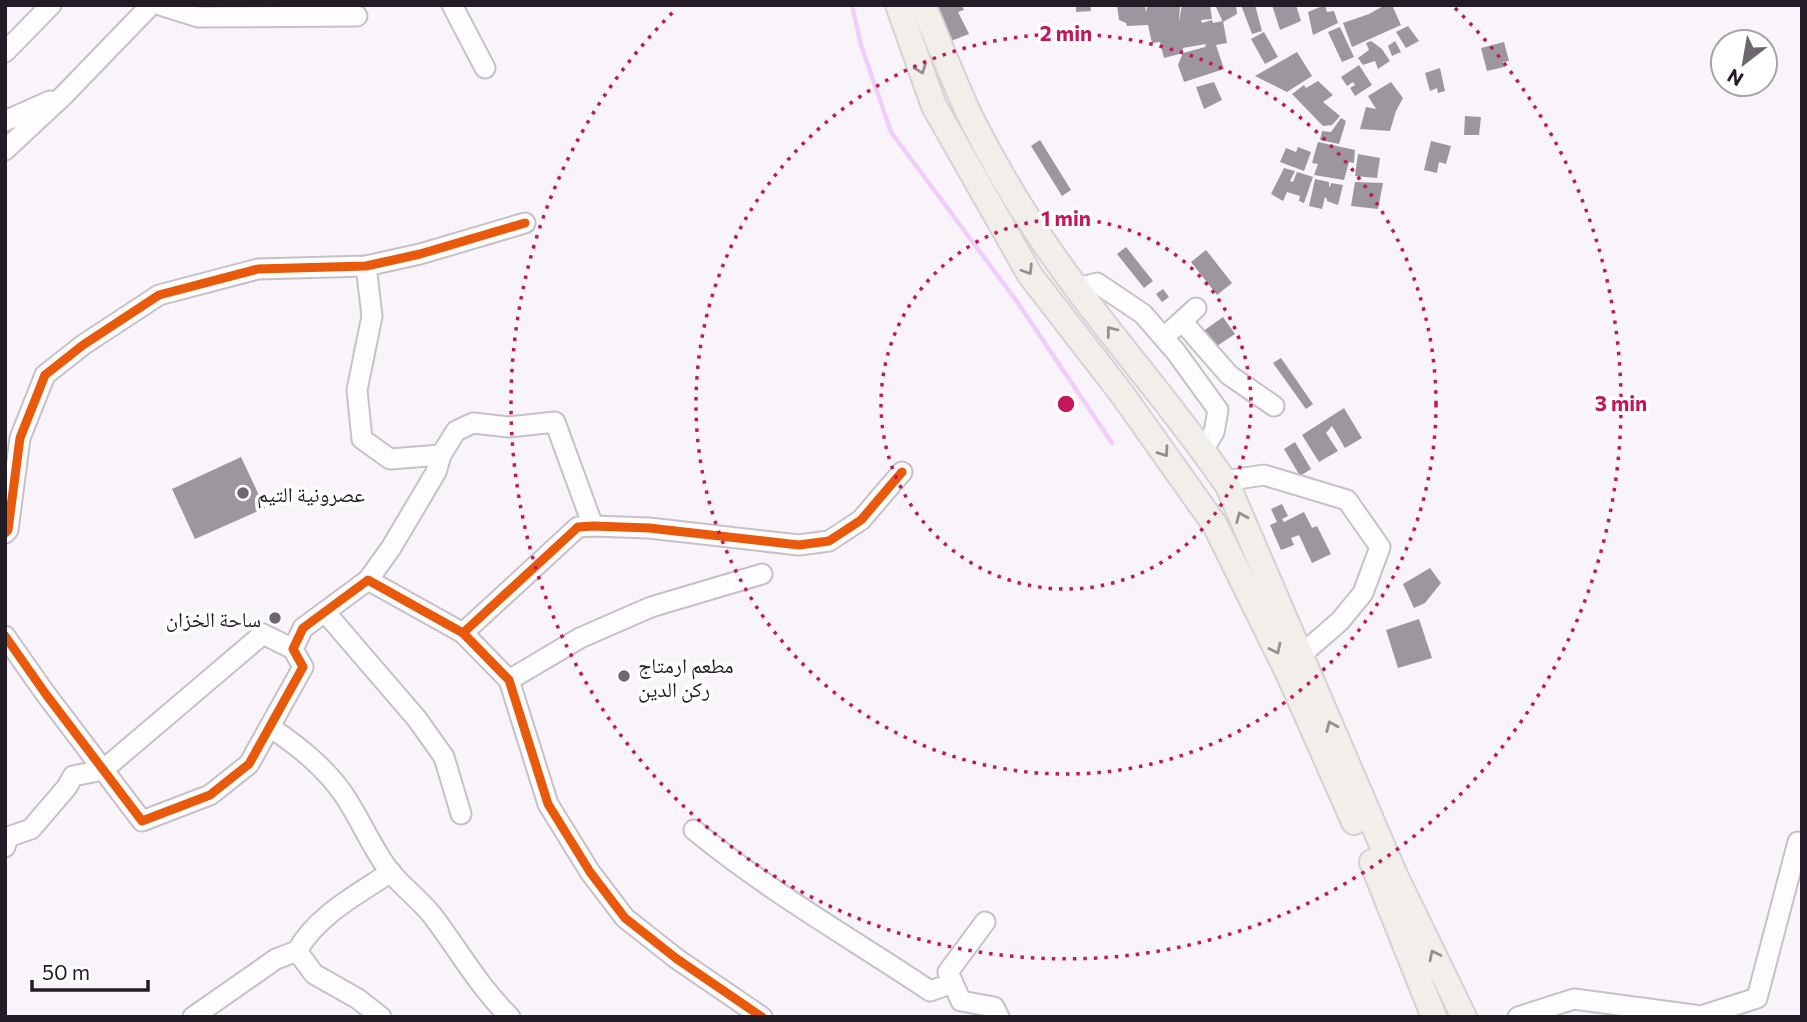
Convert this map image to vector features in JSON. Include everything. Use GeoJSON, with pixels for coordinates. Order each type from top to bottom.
{"type":"FeatureCollection","features":[{"type":"Feature","properties":{"kind":"main road"},"geometry":{"type":"LineString","coordinates":[[898,5],[934,106],[1030,275],[1122,394],[1215,525],[1289,675],[1376,871],[1433,1016]]}},
{"type":"Feature","properties":{"kind":"main road"},"geometry":{"type":"LineString","coordinates":[[923,5],[971,118],[1036,230],[1224,481],[1395,875],[1464,1017]]}},
{"type":"Feature","properties":{"kind":"street"},"geometry":{"type":"LineString","coordinates":[[5,52],[51,5]]}},
{"type":"Feature","properties":{"kind":"street"},"geometry":{"type":"LineString","coordinates":[[5,150],[151,5]]}},
{"type":"Feature","properties":{"kind":"street"},"geometry":{"type":"LineString","coordinates":[[160,5],[198,17],[357,16]]}},
{"type":"Feature","properties":{"kind":"street"},"geometry":{"type":"LineString","coordinates":[[452,5],[485,68]]}},
{"type":"Feature","properties":{"kind":"street"},"geometry":{"type":"LineString","coordinates":[[5,121],[64,94]]}},
{"type":"Feature","properties":{"kind":"street"},"geometry":{"type":"LineString","coordinates":[[5,533],[8,530],[20,438],[45,375],[83,345],[159,295],[258,269],[366,266],[420,254],[526,223]]}},
{"type":"Feature","properties":{"kind":"street"},"geometry":{"type":"LineString","coordinates":[[366,266],[372,316],[357,390],[362,439],[390,459],[441,456]]}},
{"type":"Feature","properties":{"kind":"street"},"geometry":{"type":"LineString","coordinates":[[1078,288],[1097,283],[1143,314],[1176,352],[1217,410],[1214,432],[1203,450]]}},
{"type":"Feature","properties":{"kind":"street"},"geometry":{"type":"LineString","coordinates":[[1164,337],[1189,315],[1229,375],[1273,406]]}},
{"type":"Feature","properties":{"kind":"street"},"geometry":{"type":"LineString","coordinates":[[293,649],[303,628],[368,580],[391,548],[436,472],[441,456],[456,431],[473,422],[509,427],[555,422],[593,526]]}},
{"type":"Feature","properties":{"kind":"street"},"geometry":{"type":"LineString","coordinates":[[463,633],[578,527],[663,530],[799,545],[829,541],[861,520],[902,472]]}},
{"type":"Feature","properties":{"kind":"street"},"geometry":{"type":"LineString","coordinates":[[1224,481],[1264,475],[1347,500],[1380,547],[1363,593],[1340,621],[1301,655]]}},
{"type":"Feature","properties":{"kind":"street"},"geometry":{"type":"LineString","coordinates":[[509,680],[580,639],[651,607],[762,574]]}},
{"type":"Feature","properties":{"kind":"street"},"geometry":{"type":"LineString","coordinates":[[368,580],[463,633],[509,680],[548,804],[590,872],[625,918],[677,959],[762,1017]]}},
{"type":"Feature","properties":{"kind":"street"},"geometry":{"type":"LineString","coordinates":[[325,612],[417,719],[444,757],[461,814]]}},
{"type":"Feature","properties":{"kind":"street"},"geometry":{"type":"LineString","coordinates":[[5,636],[45,693],[103,770],[142,821],[210,795],[249,764],[303,667],[293,649],[263,634],[103,770],[74,776],[31,829],[8,837],[5,847]]}},
{"type":"Feature","properties":{"kind":"street"},"geometry":{"type":"LineString","coordinates":[[270,727],[298,746],[332,778],[391,873],[431,914],[466,965],[510,1017]]}},
{"type":"Feature","properties":{"kind":"street"},"geometry":{"type":"LineString","coordinates":[[694,830],[800,908],[930,991],[953,983]]}},
{"type":"Feature","properties":{"kind":"street"},"geometry":{"type":"LineString","coordinates":[[1518,1017],[1548,1014],[1574,999],[1701,1016],[1757,998],[1798,842]]}},
{"type":"Feature","properties":{"kind":"street"},"geometry":{"type":"LineString","coordinates":[[193,1017],[276,959],[297,951],[304,939],[332,912],[391,873]]}},
{"type":"Feature","properties":{"kind":"street"},"geometry":{"type":"LineString","coordinates":[[985,922],[948,972],[961,1001],[993,1007],[999,1017]]}},
{"type":"Feature","properties":{"kind":"street"},"geometry":{"type":"LineString","coordinates":[[297,951],[314,974],[358,999],[381,1017]]}},
{"type":"Feature","properties":{"kind":"building"},"geometry":{"type":"Polygon","coordinates":[[[931,5],[962,5],[964,10],[958,12],[969,34],[948,42],[931,5]]]}},
{"type":"Feature","properties":{"kind":"building"},"geometry":{"type":"Polygon","coordinates":[[[1076,5],[1090,5],[1091,11],[1076,12],[1076,5]]]}},
{"type":"Feature","properties":{"kind":"building"},"geometry":{"type":"Polygon","coordinates":[[[1117,5],[1145,5],[1146,12],[1148,5],[1180,5],[1179,22],[1182,5],[1210,5],[1212,19],[1201,20],[1202,23],[1223,21],[1227,43],[1216,45],[1224,69],[1184,82],[1178,65],[1183,53],[1164,58],[1160,42],[1152,43],[1148,25],[1127,26],[1119,20],[1117,5]],[[1206,44],[1183,48],[1183,53],[1205,47],[1206,44]]]}},
{"type":"Feature","properties":{"kind":"building"},"geometry":{"type":"Polygon","coordinates":[[[1215,5],[1236,5],[1237,14],[1223,22],[1215,5]]]}},
{"type":"Feature","properties":{"kind":"building"},"geometry":{"type":"Polygon","coordinates":[[[1241,5],[1255,5],[1262,31],[1252,34],[1241,5]]]}},
{"type":"Feature","properties":{"kind":"building"},"geometry":{"type":"Polygon","coordinates":[[[1272,5],[1296,5],[1301,21],[1280,30],[1272,5]]]}},
{"type":"Feature","properties":{"kind":"building"},"geometry":{"type":"Polygon","coordinates":[[[1325,5],[1327,12],[1334,11],[1338,23],[1313,35],[1308,12],[1325,5]]]}},
{"type":"Feature","properties":{"kind":"building"},"geometry":{"type":"Polygon","coordinates":[[[1385,5],[1392,5],[1401,25],[1352,47],[1343,23],[1385,5]]]}},
{"type":"Feature","properties":{"kind":"building"},"geometry":{"type":"Polygon","coordinates":[[[1408,26],[1419,41],[1406,48],[1396,32],[1408,26]]]}},
{"type":"Feature","properties":{"kind":"building"},"geometry":{"type":"Polygon","coordinates":[[[1340,27],[1354,57],[1342,62],[1328,32],[1340,27]]]}},
{"type":"Feature","properties":{"kind":"building"},"geometry":{"type":"Polygon","coordinates":[[[1264,32],[1278,57],[1265,64],[1251,39],[1264,32]]]}},
{"type":"Feature","properties":{"kind":"building"},"geometry":{"type":"Polygon","coordinates":[[[1371,41],[1382,49],[1390,61],[1378,69],[1375,61],[1363,65],[1358,58],[1369,50],[1366,43],[1371,41]]]}},
{"type":"Feature","properties":{"kind":"building"},"geometry":{"type":"Polygon","coordinates":[[[1395,41],[1401,52],[1392,56],[1388,46],[1395,41]]]}},
{"type":"Feature","properties":{"kind":"building"},"geometry":{"type":"Polygon","coordinates":[[[1504,42],[1509,61],[1503,62],[1504,67],[1487,71],[1481,48],[1504,42]]]}},
{"type":"Feature","properties":{"kind":"building"},"geometry":{"type":"Polygon","coordinates":[[[1297,52],[1312,76],[1287,92],[1255,76],[1297,52]]]}},
{"type":"Feature","properties":{"kind":"building"},"geometry":{"type":"Polygon","coordinates":[[[1359,65],[1372,85],[1355,96],[1350,88],[1355,85],[1353,82],[1347,86],[1341,77],[1359,65]]]}},
{"type":"Feature","properties":{"kind":"building"},"geometry":{"type":"Polygon","coordinates":[[[1440,68],[1445,91],[1438,93],[1437,88],[1430,91],[1425,73],[1440,68]]]}},
{"type":"Feature","properties":{"kind":"building"},"geometry":{"type":"Polygon","coordinates":[[[1318,81],[1333,95],[1323,102],[1340,116],[1332,125],[1323,126],[1292,94],[1304,85],[1306,88],[1318,81]]]}},
{"type":"Feature","properties":{"kind":"building"},"geometry":{"type":"Polygon","coordinates":[[[1214,82],[1222,100],[1204,109],[1196,87],[1214,82]]]}},
{"type":"Feature","properties":{"kind":"building"},"geometry":{"type":"Polygon","coordinates":[[[1391,82],[1403,98],[1390,131],[1360,129],[1366,107],[1376,109],[1368,96],[1391,82]]]}},
{"type":"Feature","properties":{"kind":"building"},"geometry":{"type":"Polygon","coordinates":[[[1465,116],[1481,117],[1479,135],[1464,135],[1465,116]]]}},
{"type":"Feature","properties":{"kind":"building"},"geometry":{"type":"Polygon","coordinates":[[[1341,118],[1346,121],[1339,144],[1320,140],[1322,131],[1331,132],[1341,118]]]}},
{"type":"Feature","properties":{"kind":"building"},"geometry":{"type":"Polygon","coordinates":[[[1040,140],[1071,190],[1062,196],[1031,146],[1040,140]]]}},
{"type":"Feature","properties":{"kind":"building"},"geometry":{"type":"Polygon","coordinates":[[[1431,141],[1451,146],[1446,164],[1439,162],[1437,173],[1424,170],[1431,141]]]}},
{"type":"Feature","properties":{"kind":"building"},"geometry":{"type":"Polygon","coordinates":[[[1318,142],[1355,150],[1354,163],[1349,162],[1344,180],[1314,175],[1318,164],[1312,163],[1318,142]]]}},
{"type":"Feature","properties":{"kind":"building"},"geometry":{"type":"Polygon","coordinates":[[[1298,147],[1311,152],[1304,171],[1280,162],[1286,148],[1296,152],[1298,147]]]}},
{"type":"Feature","properties":{"kind":"building"},"geometry":{"type":"Polygon","coordinates":[[[1358,154],[1380,158],[1377,178],[1355,176],[1358,154]]]}},
{"type":"Feature","properties":{"kind":"building"},"geometry":{"type":"Polygon","coordinates":[[[1284,168],[1295,171],[1290,181],[1293,182],[1297,172],[1313,177],[1304,203],[1299,201],[1300,196],[1287,192],[1283,201],[1271,194],[1284,168]]]}},
{"type":"Feature","properties":{"kind":"building"},"geometry":{"type":"Polygon","coordinates":[[[1315,179],[1329,182],[1330,187],[1331,183],[1343,185],[1338,205],[1327,201],[1325,197],[1322,209],[1309,206],[1315,179]]]}},
{"type":"Feature","properties":{"kind":"building"},"geometry":{"type":"Polygon","coordinates":[[[1355,182],[1383,183],[1378,209],[1351,206],[1355,182]]]}},
{"type":"Feature","properties":{"kind":"building"},"geometry":{"type":"Polygon","coordinates":[[[1126,247],[1153,281],[1144,288],[1117,254],[1126,247]]]}},
{"type":"Feature","properties":{"kind":"building"},"geometry":{"type":"Polygon","coordinates":[[[1206,250],[1232,283],[1217,295],[1191,262],[1206,250]]]}},
{"type":"Feature","properties":{"kind":"building"},"geometry":{"type":"Polygon","coordinates":[[[1163,289],[1169,297],[1162,302],[1156,294],[1163,289]]]}},
{"type":"Feature","properties":{"kind":"building"},"geometry":{"type":"Polygon","coordinates":[[[1223,317],[1235,334],[1214,348],[1202,332],[1223,317]]]}},
{"type":"Feature","properties":{"kind":"building"},"geometry":{"type":"Polygon","coordinates":[[[1281,358],[1313,404],[1306,409],[1273,363],[1281,358]]]}},
{"type":"Feature","properties":{"kind":"building"},"geometry":{"type":"Polygon","coordinates":[[[1344,408],[1362,438],[1345,448],[1332,426],[1326,433],[1338,451],[1319,462],[1302,435],[1344,408]]]}},
{"type":"Feature","properties":{"kind":"building"},"geometry":{"type":"Polygon","coordinates":[[[1295,442],[1311,469],[1300,476],[1284,449],[1295,442]]]}},
{"type":"Feature","properties":{"kind":"building"},"geometry":{"type":"Polygon","coordinates":[[[241,457],[265,508],[195,539],[172,489],[241,457]]]}},
{"type":"Feature","properties":{"kind":"building"},"geometry":{"type":"Polygon","coordinates":[[[1282,504],[1288,516],[1282,519],[1284,522],[1304,512],[1312,528],[1317,526],[1331,554],[1312,563],[1299,535],[1291,538],[1294,545],[1281,550],[1270,525],[1277,522],[1271,509],[1282,504]]]}},
{"type":"Feature","properties":{"kind":"building"},"geometry":{"type":"Polygon","coordinates":[[[1430,568],[1441,583],[1425,603],[1414,608],[1403,584],[1430,568]]]}},
{"type":"Feature","properties":{"kind":"building"},"geometry":{"type":"Polygon","coordinates":[[[1419,619],[1432,658],[1398,668],[1386,630],[1419,619]]]}},
{"type":"Feature","properties":{"kind":"waterway"},"geometry":{"type":"LineString","coordinates":[[852,5],[861,45],[891,132],[1018,303],[1112,443]]}},
{"type":"Feature","properties":{"kind":"cycle path"},"geometry":{"type":"LineString","coordinates":[[5,533],[8,530],[20,438],[45,375],[83,345],[159,295],[258,269],[366,266],[420,254],[525,223]]}},
{"type":"Feature","properties":{"kind":"cycle path"},"geometry":{"type":"LineString","coordinates":[[463,633],[578,527],[649,528],[799,545],[829,541],[861,520],[902,472]]}},
{"type":"Feature","properties":{"kind":"cycle path"},"geometry":{"type":"LineString","coordinates":[[5,636],[142,821],[210,795],[249,764],[303,667],[293,649],[303,628],[368,580],[463,633],[509,680],[548,804],[590,872],[625,918],[677,959],[762,1017]]}},
{"type":"Feature","properties":{"kind":"place","name":"عصرونية التيم"},"geometry":{"type":"Point","coordinates":[243,493]}},
{"type":"Feature","properties":{"kind":"place","name":"ساحة الخزان"},"geometry":{"type":"Point","coordinates":[275,618]}},
{"type":"Feature","properties":{"kind":"place","name":"مطعم ارمتاج ركن الدين"},"geometry":{"type":"Point","coordinates":[624,676]}}]}
